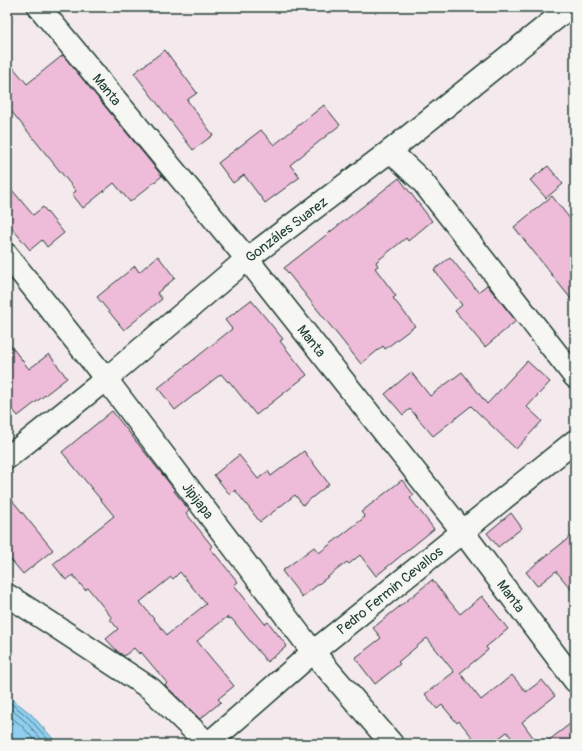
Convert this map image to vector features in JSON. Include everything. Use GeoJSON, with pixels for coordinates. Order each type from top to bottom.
{"type":"FeatureCollection","features":[{"type":"Feature","properties":{"kind":"street","name":"Manta"},"geometry":{"type":"LineString","coordinates":[[39,7],[247,259],[463,532],[575,681]]}},
{"type":"Feature","properties":{"kind":"street","name":"Gonzáles Suarez"},"geometry":{"type":"LineString","coordinates":[[7,458],[106,380],[247,259],[390,151],[570,7]]}},
{"type":"Feature","properties":{"kind":"street"},"geometry":{"type":"LineString","coordinates":[[390,151],[422,181],[575,377]]}},
{"type":"Feature","properties":{"kind":"street","name":"Jipijapa"},"geometry":{"type":"LineString","coordinates":[[7,254],[106,380],[313,652],[392,744]]}},
{"type":"Feature","properties":{"kind":"street","name":"Pedro Fermin Cevallos"},"geometry":{"type":"LineString","coordinates":[[208,744],[313,652],[575,441]]}},
{"type":"Feature","properties":{"kind":"street"},"geometry":{"type":"LineString","coordinates":[[7,596],[50,622],[151,689],[208,744]]}},
{"type":"Feature","properties":{"kind":"water"},"geometry":{"type":"Polygon","coordinates":[[[7,695],[31,714],[59,744],[7,744],[7,695]]]}},
{"type":"Feature","properties":{"kind":"building"},"geometry":{"type":"Polygon","coordinates":[[[165,50],[197,93],[187,100],[213,135],[193,150],[134,73],[165,50]]]}},
{"type":"Feature","properties":{"kind":"building"},"geometry":{"type":"Polygon","coordinates":[[[63,55],[162,176],[130,202],[114,183],[83,208],[72,194],[76,191],[7,106],[7,60],[27,84],[63,55]]]}},
{"type":"Feature","properties":{"kind":"building"},"geometry":{"type":"Polygon","coordinates":[[[324,105],[340,125],[290,165],[300,177],[265,203],[244,175],[233,183],[218,163],[261,130],[274,145],[324,105]]]}},
{"type":"Feature","properties":{"kind":"building"},"geometry":{"type":"Polygon","coordinates":[[[548,166],[563,184],[546,198],[530,180],[548,166]]]}},
{"type":"Feature","properties":{"kind":"building"},"geometry":{"type":"Polygon","coordinates":[[[399,178],[432,221],[408,241],[406,238],[376,262],[378,266],[375,268],[396,296],[393,298],[415,326],[385,349],[383,346],[361,364],[284,268],[399,178]]]}},
{"type":"Feature","properties":{"kind":"building"},"geometry":{"type":"Polygon","coordinates":[[[7,184],[33,215],[43,207],[64,233],[47,247],[42,240],[30,250],[7,222],[7,184]]]}},
{"type":"Feature","properties":{"kind":"building"},"geometry":{"type":"Polygon","coordinates":[[[552,196],[575,225],[575,304],[514,227],[552,196]]]}},
{"type":"Feature","properties":{"kind":"building"},"geometry":{"type":"Polygon","coordinates":[[[158,256],[175,278],[157,293],[162,299],[124,330],[97,297],[135,266],[139,272],[158,256]]]}},
{"type":"Feature","properties":{"kind":"building"},"geometry":{"type":"Polygon","coordinates":[[[450,257],[478,292],[487,285],[516,321],[485,347],[455,311],[462,305],[434,270],[450,257]]]}},
{"type":"Feature","properties":{"kind":"building"},"geometry":{"type":"Polygon","coordinates":[[[251,300],[283,339],[280,341],[307,375],[256,415],[229,381],[228,382],[221,374],[175,410],[158,388],[232,329],[225,320],[251,300]]]}},
{"type":"Feature","properties":{"kind":"building"},"geometry":{"type":"Polygon","coordinates":[[[7,341],[29,369],[49,354],[67,378],[18,416],[7,403],[7,341]]]}},
{"type":"Feature","properties":{"kind":"building"},"geometry":{"type":"Polygon","coordinates":[[[527,361],[550,382],[527,407],[542,421],[516,449],[471,406],[433,436],[410,409],[403,415],[385,394],[411,372],[430,396],[462,372],[487,404],[527,361]]]}},
{"type":"Feature","properties":{"kind":"building"},"geometry":{"type":"Polygon","coordinates":[[[112,411],[175,490],[174,491],[189,510],[186,513],[212,546],[210,548],[238,582],[234,585],[265,624],[268,622],[287,646],[267,662],[231,618],[229,619],[227,617],[197,641],[234,686],[218,699],[221,702],[200,719],[165,685],[167,683],[141,652],[139,654],[134,648],[124,656],[117,651],[106,639],[118,629],[110,619],[112,618],[88,588],[85,590],[73,575],[66,580],[53,564],[114,516],[62,452],[112,411]],[[180,572],[173,579],[171,577],[140,602],[167,635],[206,604],[180,572]]]}},
{"type":"Feature","properties":{"kind":"building"},"geometry":{"type":"Polygon","coordinates":[[[304,451],[329,484],[303,505],[295,495],[260,522],[235,490],[230,495],[214,475],[239,455],[258,479],[268,471],[271,476],[304,451]]]}},
{"type":"Feature","properties":{"kind":"building"},"geometry":{"type":"Polygon","coordinates":[[[402,480],[414,495],[410,498],[434,529],[376,576],[360,555],[349,564],[347,562],[302,597],[282,571],[314,547],[319,553],[365,517],[361,512],[402,480]]]}},
{"type":"Feature","properties":{"kind":"building"},"geometry":{"type":"Polygon","coordinates":[[[7,494],[53,550],[23,574],[7,555],[7,494]]]}},
{"type":"Feature","properties":{"kind":"building"},"geometry":{"type":"Polygon","coordinates":[[[511,513],[522,528],[498,547],[487,533],[511,513]]]}},
{"type":"Feature","properties":{"kind":"building"},"geometry":{"type":"Polygon","coordinates":[[[575,533],[575,594],[556,571],[537,586],[526,572],[575,533]]]}},
{"type":"Feature","properties":{"kind":"building"},"geometry":{"type":"Polygon","coordinates":[[[432,580],[460,614],[482,596],[508,629],[486,647],[488,650],[460,673],[481,700],[512,675],[526,692],[542,680],[555,696],[522,722],[538,744],[516,744],[507,732],[491,744],[478,744],[459,721],[457,723],[442,705],[437,709],[425,694],[454,672],[427,638],[398,662],[400,664],[375,684],[355,658],[381,638],[373,628],[432,580]]]}},
{"type":"Feature","properties":{"kind":"building"},"geometry":{"type":"Polygon","coordinates":[[[575,720],[575,744],[544,744],[575,720]]]}}]}
